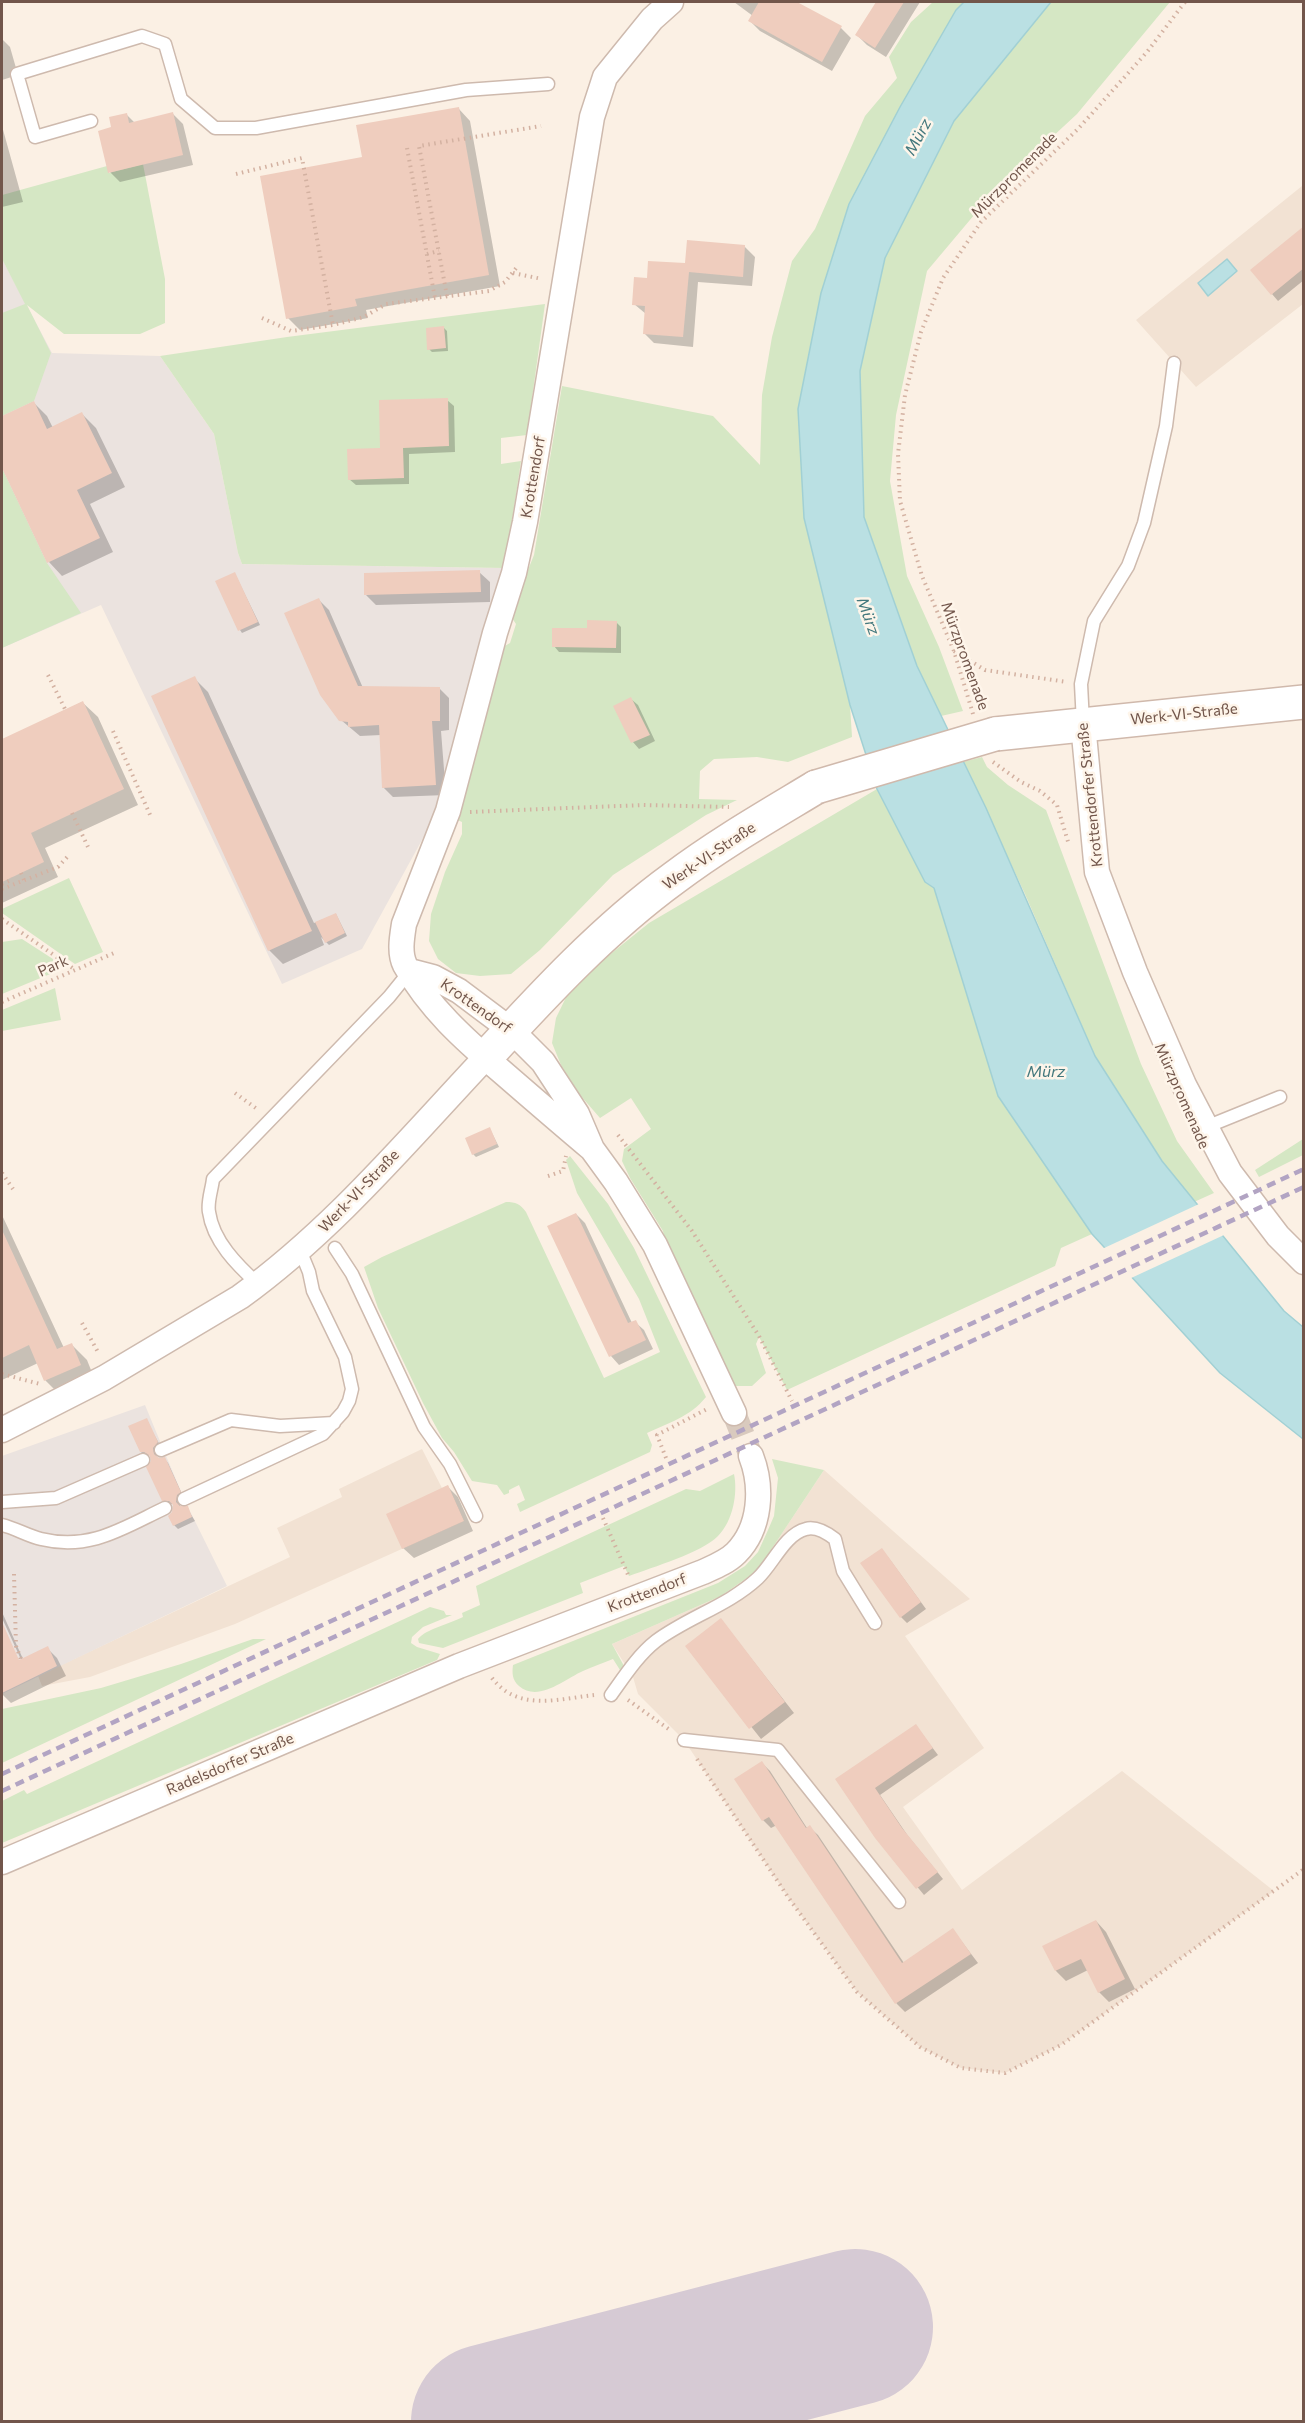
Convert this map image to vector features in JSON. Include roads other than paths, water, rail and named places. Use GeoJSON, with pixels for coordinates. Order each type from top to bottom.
{"type":"FeatureCollection","features":[{"type":"Feature","properties":{"kind":"main road","name":"Werk-VI-Straße"},"geometry":{"type":"LineString","coordinates":[[486,1058],[579,960],[646,899],[725,843],[816,787],[988,739],[1083,724],[1304,702]]}},
{"type":"Feature","properties":{"kind":"street","name":"Krottendorf"},"geometry":{"type":"LineString","coordinates":[[671,2],[652,19],[605,78],[592,117],[525,522],[514,573],[495,633],[448,810],[404,924],[402,954],[426,999],[465,1040],[621,1190],[655,1245],[734,1413]]}},
{"type":"Feature","properties":{"kind":"street","name":"Krottendorfer Straße"},"geometry":{"type":"LineString","coordinates":[[1083,724],[1098,872],[1135,972],[1184,1085],[1230,1173],[1278,1236],[1304,1262]]}},
{"type":"Feature","properties":{"kind":"street","name":"Krottendorf"},"geometry":{"type":"LineString","coordinates":[[408,968],[433,977],[459,991],[511,1030],[543,1062],[577,1114],[581,1150]]}},
{"type":"Feature","properties":{"kind":"street","name":"Werk-VI-Straße"},"geometry":{"type":"LineString","coordinates":[[2,1430],[104,1378],[230,1304],[258,1284],[300,1250],[346,1206],[486,1058]]}},
{"type":"Feature","properties":{"kind":"street","name":"Krottendorf"},"geometry":{"type":"LineString","coordinates":[[459,1666],[724,1562],[736,1553],[745,1541],[756,1512],[758,1485],[751,1456]]}},
{"type":"Feature","properties":{"kind":"street","name":"Radelsdorfer Straße"},"geometry":{"type":"LineString","coordinates":[[2,1862],[459,1666]]}},
{"type":"Feature","properties":{"kind":"lane"},"geometry":{"type":"LineString","coordinates":[[92,121],[35,137],[17,74],[142,36],[165,44],[181,99],[215,128],[256,128],[466,90],[548,84]]}},
{"type":"Feature","properties":{"kind":"lane","name":"Krottendorfer Straße"},"geometry":{"type":"LineString","coordinates":[[1083,724],[1081,684],[1094,621],[1128,566],[1144,524],[1166,426],[1174,363]]}},
{"type":"Feature","properties":{"kind":"lane"},"geometry":{"type":"LineString","coordinates":[[258,1284],[242,1269],[218,1239],[208,1210],[213,1179],[389,997],[408,968]]}},
{"type":"Feature","properties":{"kind":"lane"},"geometry":{"type":"LineString","coordinates":[[1206,1127],[1280,1096]]}},
{"type":"Feature","properties":{"kind":"lane"},"geometry":{"type":"LineString","coordinates":[[335,1248],[352,1274],[424,1427],[450,1464],[476,1516]]}},
{"type":"Feature","properties":{"kind":"lane"},"geometry":{"type":"LineString","coordinates":[[184,1498],[323,1434],[334,1423],[349,1401],[352,1389],[345,1357],[313,1291],[309,1272],[300,1250]]}},
{"type":"Feature","properties":{"kind":"lane"},"geometry":{"type":"LineString","coordinates":[[161,1450],[231,1420],[280,1426],[334,1423]]}},
{"type":"Feature","properties":{"kind":"lane"},"geometry":{"type":"LineString","coordinates":[[2,1502],[56,1498],[143,1460]]}},
{"type":"Feature","properties":{"kind":"lane"},"geometry":{"type":"LineString","coordinates":[[2,1525],[59,1543],[78,1543],[95,1541],[165,1508]]}},
{"type":"Feature","properties":{"kind":"lane"},"geometry":{"type":"LineString","coordinates":[[611,1695],[655,1642],[738,1594],[759,1577],[792,1536],[806,1528],[824,1531],[835,1539],[843,1571],[875,1623]]}},
{"type":"Feature","properties":{"kind":"lane"},"geometry":{"type":"LineString","coordinates":[[684,1740],[777,1750],[899,1902]]}},
{"type":"Feature","properties":{"kind":"water","name":"Mürz"},"geometry":{"type":"Polygon","coordinates":[[[964,2],[1051,2],[954,121],[885,258],[860,371],[864,517],[917,666],[986,808],[1095,1056],[1162,1161],[1284,1311],[1303,1327],[1303,1439],[1220,1373],[1092,1234],[998,1096],[934,888],[925,882],[877,789],[850,705],[804,518],[798,409],[821,293],[849,204],[900,107],[956,10],[964,2]]]}},
{"type":"Feature","properties":{"kind":"water"},"geometry":{"type":"Polygon","coordinates":[[[1227,259],[1237,271],[1208,296],[1198,283],[1227,259]]]}},
{"type":"Feature","properties":{"kind":"tunnel"},"geometry":{"type":"LineString","coordinates":[[734,1413],[751,1456]]}},
{"type":"Feature","properties":{"kind":"railway"},"geometry":{"type":"LineString","coordinates":[[2,1774],[1304,1169]]}},
{"type":"Feature","properties":{"kind":"railway"},"geometry":{"type":"LineString","coordinates":[[2,1791],[1304,1187]]}}]}
